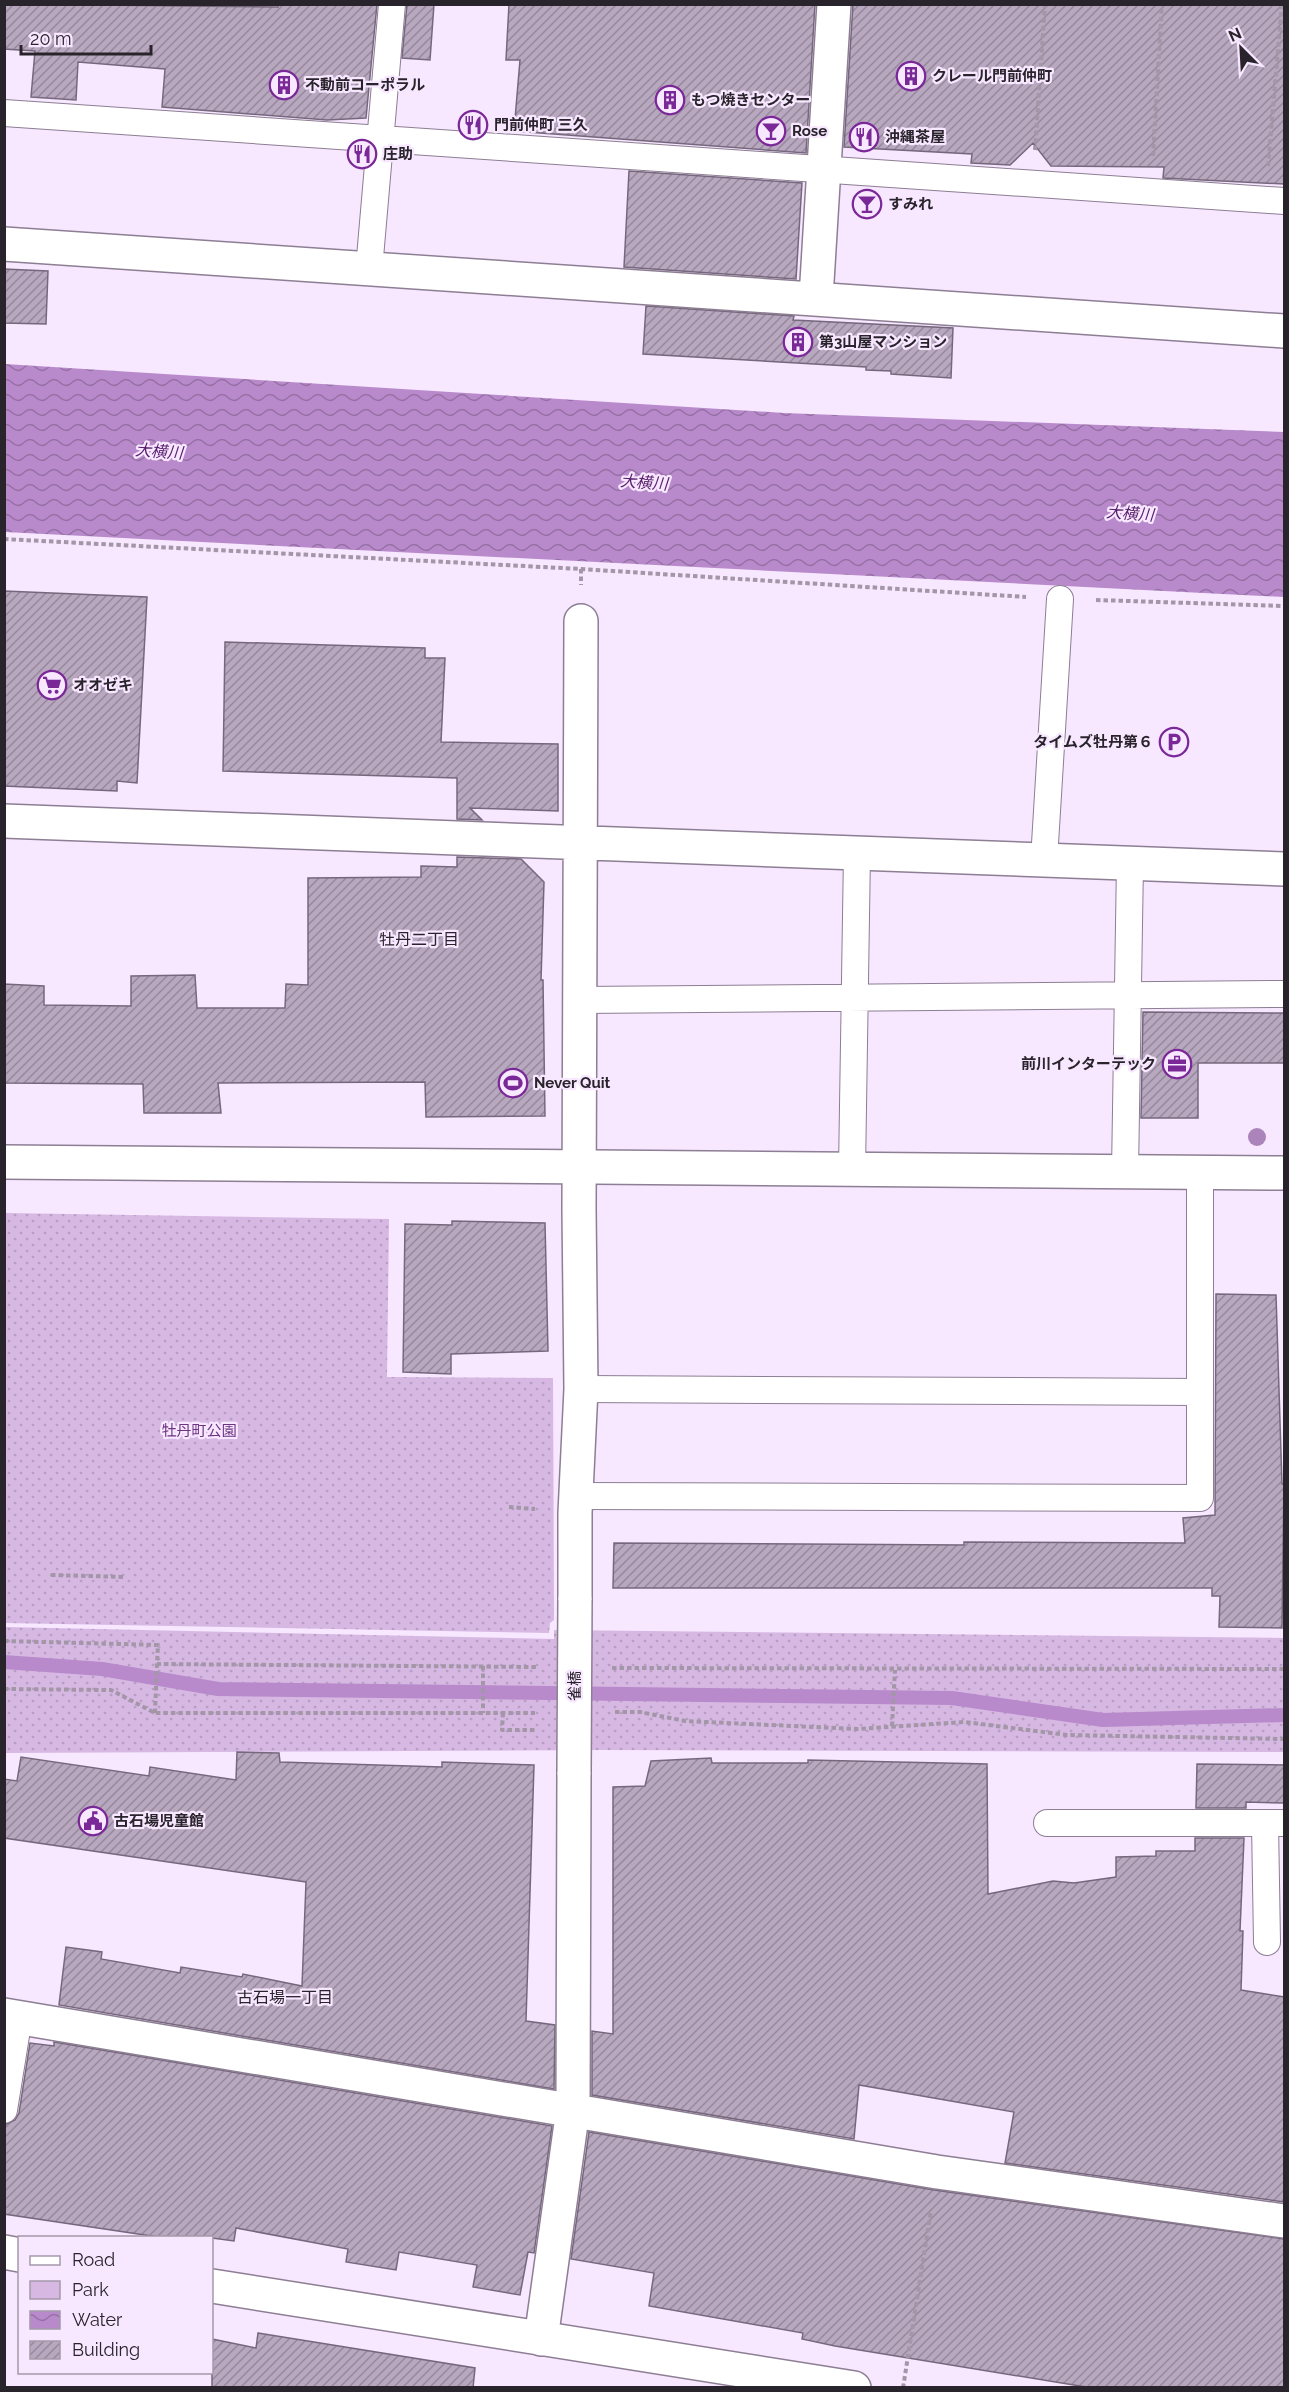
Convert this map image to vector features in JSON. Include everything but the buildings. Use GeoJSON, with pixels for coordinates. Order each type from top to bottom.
{"type":"FeatureCollection","features":[{"type":"Feature","properties":{"kind":"street"},"geometry":{"type":"LineString","coordinates":[[816,298],[834,4]]}},
{"type":"Feature","properties":{"kind":"street"},"geometry":{"type":"LineString","coordinates":[[4,244],[1284,331]]}},
{"type":"Feature","properties":{"kind":"street","name":"雀橋"},"geometry":{"type":"LineString","coordinates":[[541,2339],[573,2109],[576,1496],[581,1389],[579,1167],[581,621]]}},
{"type":"Feature","properties":{"kind":"street"},"geometry":{"type":"LineString","coordinates":[[4,821],[1284,869]]}},
{"type":"Feature","properties":{"kind":"street"},"geometry":{"type":"LineString","coordinates":[[4,1162],[1284,1173]]}},
{"type":"Feature","properties":{"kind":"street"},"geometry":{"type":"LineString","coordinates":[[12,2016],[936,2172],[1284,2221]]}},
{"type":"Feature","properties":{"kind":"street"},"geometry":{"type":"LineString","coordinates":[[213,2286],[541,2339],[682,2375],[855,2388]]}},
{"type":"Feature","properties":{"kind":"lane"},"geometry":{"type":"LineString","coordinates":[[369,269],[392,4]]}},
{"type":"Feature","properties":{"kind":"lane"},"geometry":{"type":"LineString","coordinates":[[4,113],[1275,201]]}},
{"type":"Feature","properties":{"kind":"lane"},"geometry":{"type":"LineString","coordinates":[[1044,860],[1060,599]]}},
{"type":"Feature","properties":{"kind":"lane"},"geometry":{"type":"LineString","coordinates":[[852,1170],[856,853]]}},
{"type":"Feature","properties":{"kind":"lane"},"geometry":{"type":"LineString","coordinates":[[1125,1172],[1130,863]]}},
{"type":"Feature","properties":{"kind":"lane"},"geometry":{"type":"LineString","coordinates":[[580,1000],[1284,994]]}},
{"type":"Feature","properties":{"kind":"lane"},"geometry":{"type":"LineString","coordinates":[[576,1496],[1200,1498],[1200,1173]]}},
{"type":"Feature","properties":{"kind":"lane"},"geometry":{"type":"LineString","coordinates":[[581,1389],[1199,1392]]}},
{"type":"Feature","properties":{"kind":"lane"},"geometry":{"type":"LineString","coordinates":[[1047,1823],[1275,1823],[1267,1942]]}},
{"type":"Feature","properties":{"kind":"lane"},"geometry":{"type":"LineString","coordinates":[[4,2110],[12,2016]]}},
{"type":"Feature","properties":{"kind":"path"},"geometry":{"type":"LineString","coordinates":[[1033,184],[1045,4]]}},
{"type":"Feature","properties":{"kind":"path"},"geometry":{"type":"LineString","coordinates":[[1151,192],[1162,4]]}},
{"type":"Feature","properties":{"kind":"path"},"geometry":{"type":"LineString","coordinates":[[1275,201],[1282,4]]}},
{"type":"Feature","properties":{"kind":"path"},"geometry":{"type":"LineString","coordinates":[[4,539],[581,569],[1060,599],[1284,606]]}},
{"type":"Feature","properties":{"kind":"path"},"geometry":{"type":"LineString","coordinates":[[51,1575],[126,1577]]}},
{"type":"Feature","properties":{"kind":"path"},"geometry":{"type":"LineString","coordinates":[[4,1641],[158,1645],[155,1713]]}},
{"type":"Feature","properties":{"kind":"path"},"geometry":{"type":"LineString","coordinates":[[157,1664],[542,1667]]}},
{"type":"Feature","properties":{"kind":"path"},"geometry":{"type":"LineString","coordinates":[[483,1666],[483,1713]]}},
{"type":"Feature","properties":{"kind":"path"},"geometry":{"type":"LineString","coordinates":[[600,1668],[1284,1669]]}},
{"type":"Feature","properties":{"kind":"path"},"geometry":{"type":"LineString","coordinates":[[892,1726],[894,1670]]}},
{"type":"Feature","properties":{"kind":"path"},"geometry":{"type":"LineString","coordinates":[[4,1689],[111,1690],[155,1713],[537,1713]]}},
{"type":"Feature","properties":{"kind":"path"},"geometry":{"type":"LineString","coordinates":[[606,1712],[640,1712],[696,1722],[857,1729],[965,1722],[1067,1735],[1284,1739]]}},
{"type":"Feature","properties":{"kind":"path"},"geometry":{"type":"LineString","coordinates":[[503,1713],[502,1730],[575,1730]]}},
{"type":"Feature","properties":{"kind":"path"},"geometry":{"type":"LineString","coordinates":[[903,2388],[936,2172]]}},
{"type":"Feature","properties":{"kind":"green space","name":"牡丹町公園"},"geometry":{"type":"Polygon","coordinates":[[[5,1213],[389,1219],[387,1377],[553,1378],[554,1620],[550,1623],[549,1633],[5,1623],[5,1213]]]}},
{"type":"Feature","properties":{"kind":"green space"},"geometry":{"type":"Polygon","coordinates":[[[5,1627],[554,1639],[554,1630],[1284,1638],[1284,1752],[604,1750],[5,1753],[5,1627]]]}},
{"type":"Feature","properties":{"kind":"water","name":"大横川"},"geometry":{"type":"Polygon","coordinates":[[[5,364],[784,413],[1284,432],[1284,597],[5,532],[5,364]]]}},
{"type":"Feature","properties":{"kind":"waterway"},"geometry":{"type":"LineString","coordinates":[[4,1662],[102,1669],[218,1689],[952,1698],[1103,1720],[1284,1715]]}},
{"type":"Feature","properties":{"kind":"place","name":"クレール門前仲町"},"geometry":{"type":"Point","coordinates":[911,76]}},
{"type":"Feature","properties":{"kind":"place","name":"不動前コーポラル"},"geometry":{"type":"Point","coordinates":[284,85]}},
{"type":"Feature","properties":{"kind":"place","name":"もつ焼きセンター"},"geometry":{"type":"Point","coordinates":[670,100]}},
{"type":"Feature","properties":{"kind":"place","name":"門前仲町 三久"},"geometry":{"type":"Point","coordinates":[473,125]}},
{"type":"Feature","properties":{"kind":"place","name":"Rose"},"geometry":{"type":"Point","coordinates":[771,131]}},
{"type":"Feature","properties":{"kind":"place","name":"沖縄茶屋"},"geometry":{"type":"Point","coordinates":[864,137]}},
{"type":"Feature","properties":{"kind":"place","name":"庄助"},"geometry":{"type":"Point","coordinates":[362,154]}},
{"type":"Feature","properties":{"kind":"place","name":"すみれ"},"geometry":{"type":"Point","coordinates":[867,204]}},
{"type":"Feature","properties":{"kind":"place","name":"第3山屋マンション"},"geometry":{"type":"Point","coordinates":[798,342]}},
{"type":"Feature","properties":{"kind":"place","name":"オオゼキ"},"geometry":{"type":"Point","coordinates":[52,685]}},
{"type":"Feature","properties":{"kind":"place","name":"タイムズ牡丹第６"},"geometry":{"type":"Point","coordinates":[1174,742]}},
{"type":"Feature","properties":{"kind":"place","name":"前川インターテック"},"geometry":{"type":"Point","coordinates":[1177,1064]}},
{"type":"Feature","properties":{"kind":"place","name":"Never Quit"},"geometry":{"type":"Point","coordinates":[513,1083]}},
{"type":"Feature","properties":{"kind":"place","name":"古石場児童館"},"geometry":{"type":"Point","coordinates":[93,1821]}},
{"type":"Feature","properties":{"kind":"district","name":"牡丹二丁目"},"geometry":{"type":"Point","coordinates":[419,939]}},
{"type":"Feature","properties":{"kind":"district","name":"古石場一丁目"},"geometry":{"type":"Point","coordinates":[285,1997]}}]}
